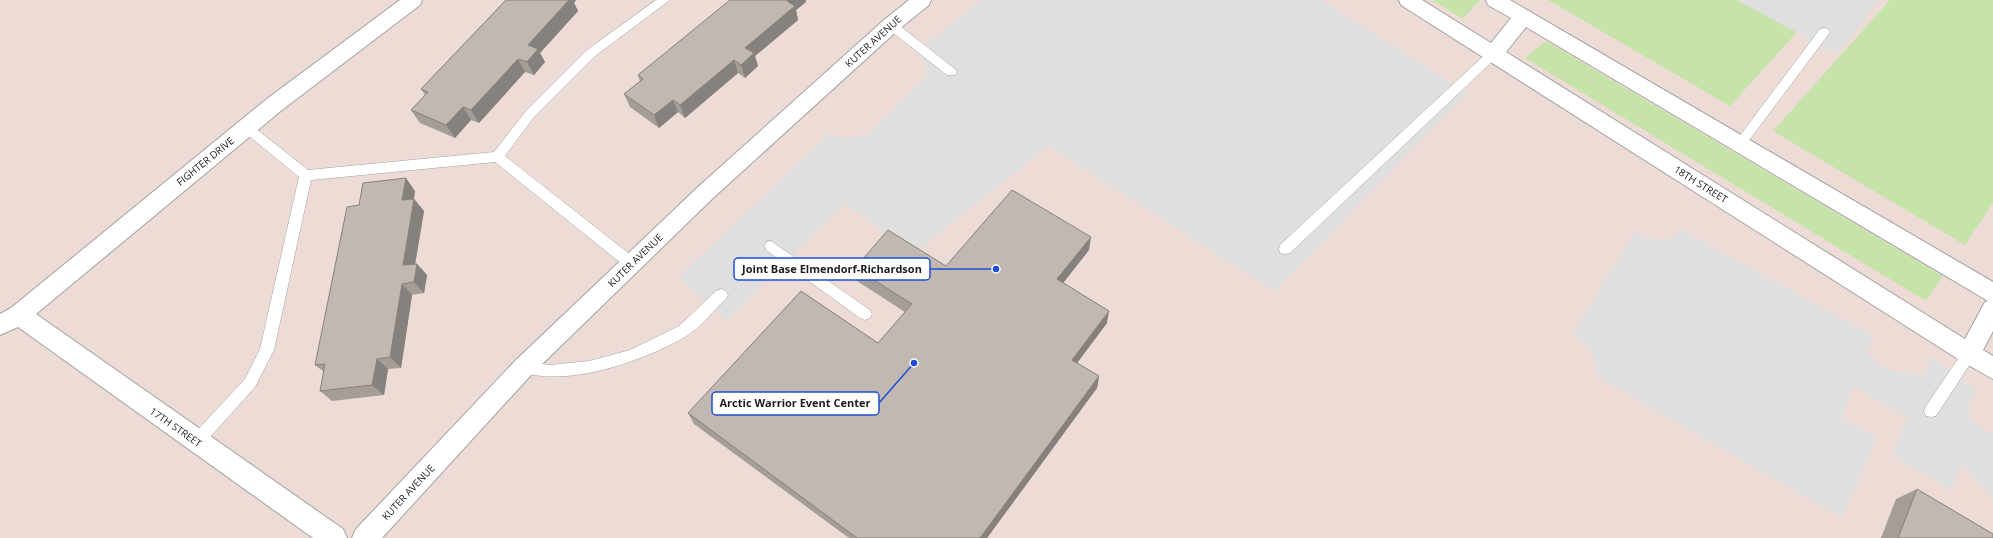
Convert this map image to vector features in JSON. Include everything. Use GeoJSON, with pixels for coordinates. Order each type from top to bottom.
{"type":"FeatureCollection","features":[{"type":"Feature","properties":{"kind":"street","name":"FIGHTER DRIVE"},"geometry":{"type":"LineString","coordinates":[[9,320],[246,127],[413,0]]}},
{"type":"Feature","properties":{"kind":"street","name":"KUTER AVENUE"},"geometry":{"type":"LineString","coordinates":[[365,538],[524,367],[706,193],[891,25],[922,0]]}},
{"type":"Feature","properties":{"kind":"street","name":"18TH STREET"},"geometry":{"type":"LineString","coordinates":[[1408,0],[1993,369]]}},
{"type":"Feature","properties":{"kind":"street"},"geometry":{"type":"LineString","coordinates":[[1495,0],[1993,293]]}},
{"type":"Feature","properties":{"kind":"street"},"geometry":{"type":"LineString","coordinates":[[1494,53],[1523,17]]}},
{"type":"Feature","properties":{"kind":"street"},"geometry":{"type":"LineString","coordinates":[[1969,354],[1993,309]]}},
{"type":"Feature","properties":{"kind":"street","name":"17TH STREET"},"geometry":{"type":"LineString","coordinates":[[9,320],[196,441],[334,538]]}},
{"type":"Feature","properties":{"kind":"lane"},"geometry":{"type":"LineString","coordinates":[[497,157],[530,114],[591,53],[664,0]]}},
{"type":"Feature","properties":{"kind":"lane"},"geometry":{"type":"LineString","coordinates":[[891,25],[951,72]]}},
{"type":"Feature","properties":{"kind":"lane"},"geometry":{"type":"LineString","coordinates":[[1740,144],[1824,32]]}},
{"type":"Feature","properties":{"kind":"lane"},"geometry":{"type":"LineString","coordinates":[[1285,249],[1494,53]]}},
{"type":"Feature","properties":{"kind":"lane"},"geometry":{"type":"LineString","coordinates":[[246,127],[306,175],[497,157],[632,264]]}},
{"type":"Feature","properties":{"kind":"lane"},"geometry":{"type":"LineString","coordinates":[[196,441],[250,383],[267,350],[306,175]]}},
{"type":"Feature","properties":{"kind":"lane"},"geometry":{"type":"LineString","coordinates":[[770,246],[865,314]]}},
{"type":"Feature","properties":{"kind":"lane"},"geometry":{"type":"LineString","coordinates":[[524,367],[550,371],[589,367],[633,355],[684,330],[721,295]]}},
{"type":"Feature","properties":{"kind":"lane"},"geometry":{"type":"LineString","coordinates":[[1931,411],[1969,354]]}},
{"type":"Feature","properties":{"kind":"shaded area"},"geometry":{"type":"Polygon","coordinates":[[[0,0],[1993,0],[1993,538],[0,538],[0,0]]]}},
{"type":"Feature","properties":{"kind":"shaded area"},"geometry":{"type":"Polygon","coordinates":[[[981,0],[1322,0],[1468,94],[1274,291],[1049,146],[914,253],[845,204],[727,320],[678,278],[829,133],[845,139],[868,134],[890,114],[925,78],[928,64],[915,54],[981,0]]]}},
{"type":"Feature","properties":{"kind":"shaded area"},"geometry":{"type":"Polygon","coordinates":[[[1737,0],[1880,0],[1837,54],[1737,0]]]}},
{"type":"Feature","properties":{"kind":"shaded area"},"geometry":{"type":"Polygon","coordinates":[[[1680,229],[1873,336],[1869,354],[1885,369],[1924,376],[1930,357],[1977,389],[1968,405],[1971,420],[1990,434],[1993,431],[1993,498],[1961,465],[1951,489],[1892,456],[1907,417],[1854,387],[1841,419],[1877,437],[1842,518],[1596,376],[1596,363],[1590,350],[1573,334],[1635,231],[1644,237],[1656,240],[1671,239],[1680,229]]]}},
{"type":"Feature","properties":{"kind":"green space"},"geometry":{"type":"Polygon","coordinates":[[[1432,0],[1480,0],[1463,19],[1432,0]]]}},
{"type":"Feature","properties":{"kind":"green space"},"geometry":{"type":"Polygon","coordinates":[[[1548,0],[1737,0],[1797,32],[1730,106],[1548,0]]]}},
{"type":"Feature","properties":{"kind":"green space"},"geometry":{"type":"Polygon","coordinates":[[[1890,0],[1993,0],[1993,203],[1965,245],[1773,131],[1890,0]]]}},
{"type":"Feature","properties":{"kind":"green space"},"geometry":{"type":"Polygon","coordinates":[[[1546,41],[1943,276],[1926,301],[1525,58],[1546,41]]]}},
{"type":"Feature","properties":{"kind":"building"},"geometry":{"type":"Polygon","coordinates":[[[506,0],[569,0],[528,45],[538,49],[527,62],[518,59],[471,110],[463,107],[446,125],[411,110],[428,92],[421,89],[506,0]]]}},
{"type":"Feature","properties":{"kind":"building"},"geometry":{"type":"Polygon","coordinates":[[[730,0],[789,0],[787,1],[795,6],[745,48],[754,53],[741,65],[734,60],[680,105],[673,100],[654,115],[624,94],[643,79],[638,75],[730,0]]]}},
{"type":"Feature","properties":{"kind":"building"},"geometry":{"type":"Polygon","coordinates":[[[406,178],[402,200],[414,199],[403,265],[417,264],[414,282],[402,284],[390,357],[377,359],[372,385],[320,391],[325,364],[315,365],[347,207],[359,205],[363,183],[406,178]]]}},
{"type":"Feature","properties":{"kind":"building"},"geometry":{"type":"Polygon","coordinates":[[[1012,190],[1091,237],[1057,279],[1109,311],[1072,360],[1099,376],[980,538],[857,538],[688,413],[801,291],[878,343],[912,304],[855,268],[888,230],[946,266],[1012,190]]]}},
{"type":"Feature","properties":{"kind":"building"},"geometry":{"type":"Polygon","coordinates":[[[1917,489],[1993,534],[1993,538],[1898,538],[1917,489]]]}},
{"type":"Feature","properties":{"kind":"place","name":"Joint Base Elmendorf-Richardson"},"geometry":{"type":"Point","coordinates":[996,269]}},
{"type":"Feature","properties":{"kind":"place","name":"Arctic Warrior Event Center"},"geometry":{"type":"Point","coordinates":[914,363]}}]}
